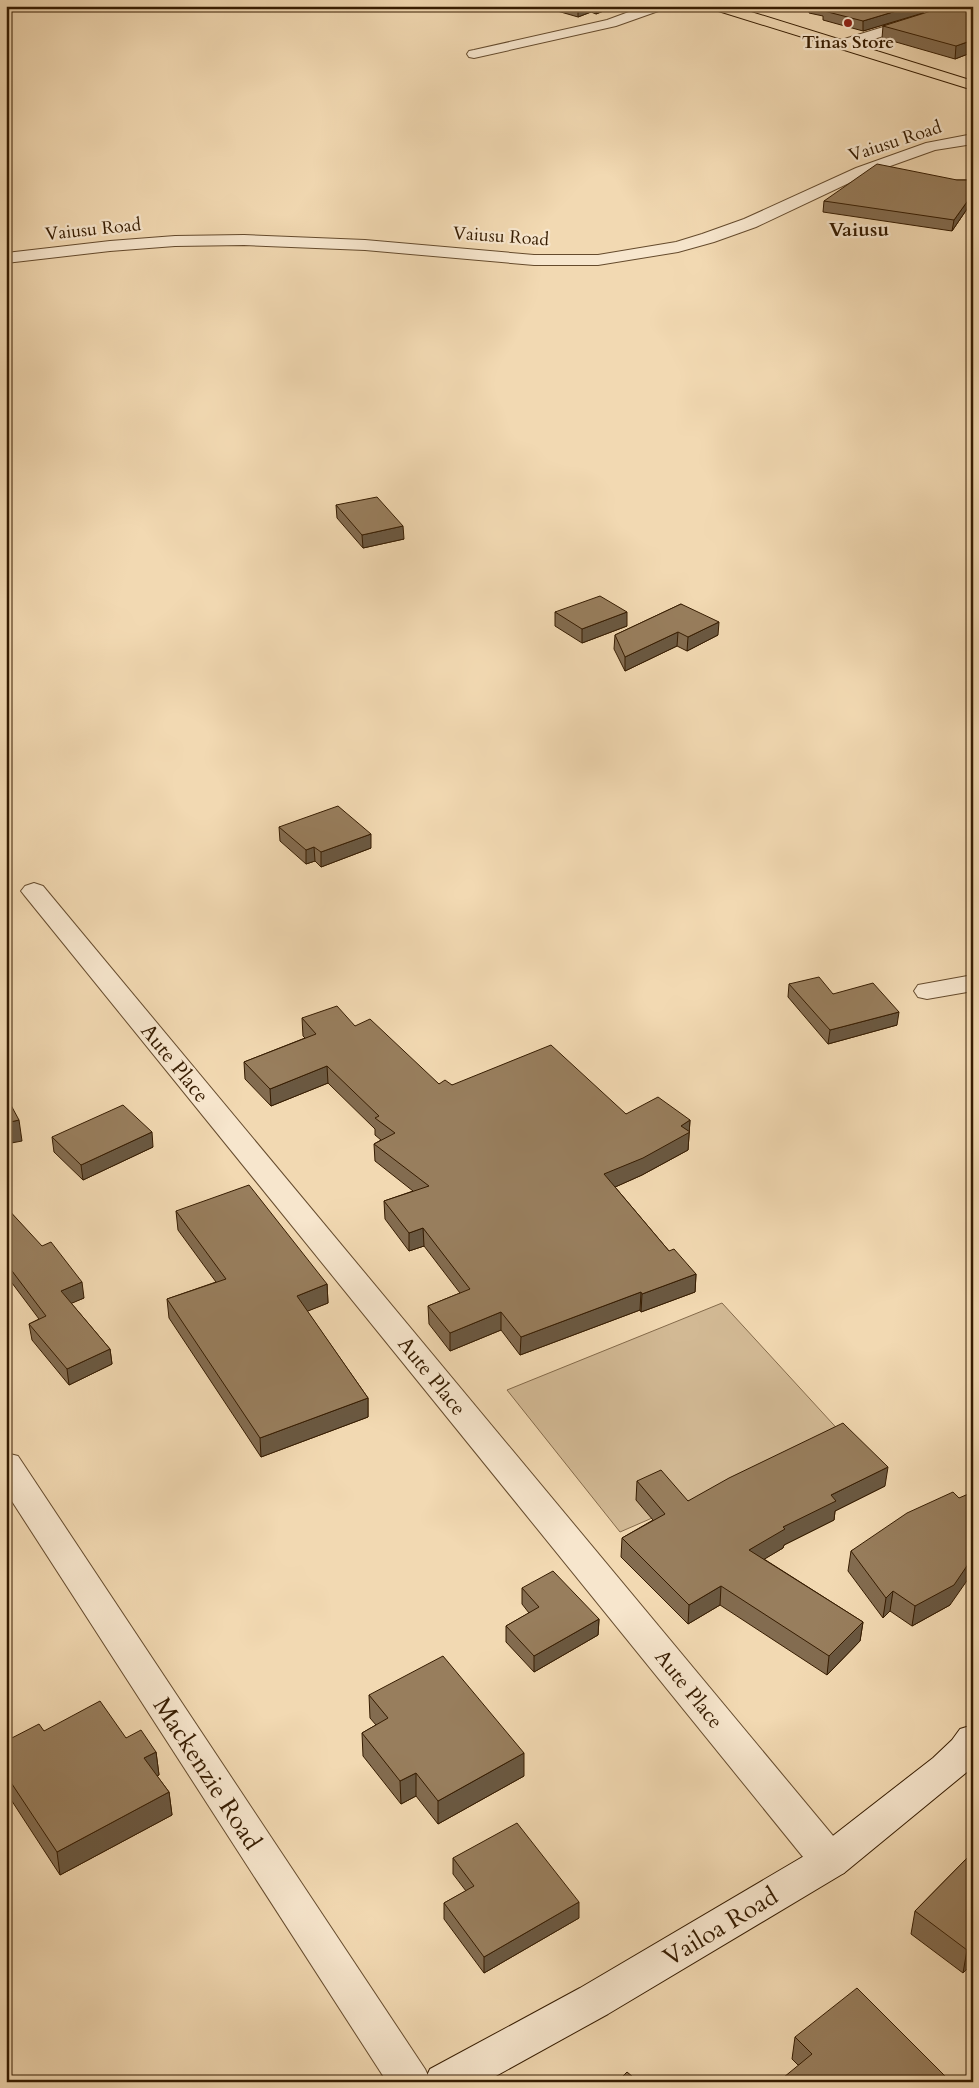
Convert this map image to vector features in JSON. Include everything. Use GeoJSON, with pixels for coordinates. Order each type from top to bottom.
{"type":"FeatureCollection","features":[{"type":"Feature","properties":{"kind":"main road"},"geometry":{"type":"LineString","coordinates":[[717,6],[973,86]]}},
{"type":"Feature","properties":{"kind":"street"},"geometry":{"type":"LineString","coordinates":[[474,54],[611,23],[659,6]]}},
{"type":"Feature","properties":{"kind":"street"},"geometry":{"type":"LineString","coordinates":[[843,44],[966,6]]}},
{"type":"Feature","properties":{"kind":"street","name":"Vaiusu Road"},"geometry":{"type":"LineString","coordinates":[[6,258],[110,246],[175,241],[244,240],[365,245],[534,260],[598,260],[678,247],[708,238],[750,223],[862,171],[932,146],[973,139]]}},
{"type":"Feature","properties":{"kind":"street","name":"Aute Place"},"geometry":{"type":"LineString","coordinates":[[34,891],[830,1861]]}},
{"type":"Feature","properties":{"kind":"street"},"geometry":{"type":"LineString","coordinates":[[927,991],[973,983]]}},
{"type":"Feature","properties":{"kind":"street","name":"Mackenzie Road"},"geometry":{"type":"LineString","coordinates":[[6,1465],[410,2082]]}},
{"type":"Feature","properties":{"kind":"street","name":"Vailoa Road"},"geometry":{"type":"LineString","coordinates":[[445,2082],[594,2000],[830,1861],[970,1750]]}},
{"type":"Feature","properties":{"kind":"shaded area"},"geometry":{"type":"Polygon","coordinates":[[[722,1303],[843,1435],[620,1532],[507,1390],[722,1303]]]}},
{"type":"Feature","properties":{"kind":"building"},"geometry":{"type":"Polygon","coordinates":[[[824,6],[913,6],[863,21],[824,11],[831,8],[824,6]]]}},
{"type":"Feature","properties":{"kind":"building"},"geometry":{"type":"Polygon","coordinates":[[[947,6],[973,9],[973,40],[956,46],[883,26],[947,6]]]}},
{"type":"Feature","properties":{"kind":"building"},"geometry":{"type":"Polygon","coordinates":[[[877,164],[957,180],[973,180],[973,202],[969,199],[954,220],[824,201],[877,164]]]}},
{"type":"Feature","properties":{"kind":"building"},"geometry":{"type":"Polygon","coordinates":[[[377,497],[403,526],[362,535],[336,505],[377,497]]]}},
{"type":"Feature","properties":{"kind":"building"},"geometry":{"type":"Polygon","coordinates":[[[600,596],[627,612],[582,629],[555,612],[600,596]]]}},
{"type":"Feature","properties":{"kind":"building"},"geometry":{"type":"Polygon","coordinates":[[[681,604],[719,622],[688,637],[678,632],[625,657],[615,635],[681,604]]]}},
{"type":"Feature","properties":{"kind":"building"},"geometry":{"type":"Polygon","coordinates":[[[338,806],[371,834],[321,852],[314,847],[306,850],[279,827],[338,806]]]}},
{"type":"Feature","properties":{"kind":"building"},"geometry":{"type":"Polygon","coordinates":[[[819,977],[833,994],[873,983],[899,1012],[830,1030],[789,984],[819,977]]]}},
{"type":"Feature","properties":{"kind":"building"},"geometry":{"type":"Polygon","coordinates":[[[337,1006],[355,1026],[370,1019],[439,1084],[445,1080],[452,1085],[551,1045],[626,1114],[658,1097],[690,1120],[681,1126],[690,1132],[643,1158],[604,1174],[669,1251],[674,1249],[696,1274],[642,1294],[641,1292],[521,1337],[501,1312],[450,1333],[428,1306],[470,1289],[423,1228],[409,1233],[384,1201],[429,1186],[374,1144],[395,1133],[375,1118],[379,1116],[327,1066],[270,1089],[244,1062],[316,1034],[302,1018],[337,1006]]]}},
{"type":"Feature","properties":{"kind":"building"},"geometry":{"type":"Polygon","coordinates":[[[6,1096],[19,1120],[6,1123],[6,1096]]]}},
{"type":"Feature","properties":{"kind":"building"},"geometry":{"type":"Polygon","coordinates":[[[123,1105],[152,1132],[81,1165],[52,1137],[123,1105]]]}},
{"type":"Feature","properties":{"kind":"building"},"geometry":{"type":"Polygon","coordinates":[[[249,1185],[327,1284],[297,1296],[368,1398],[260,1438],[167,1299],[226,1279],[176,1211],[249,1185]]]}},
{"type":"Feature","properties":{"kind":"building"},"geometry":{"type":"Polygon","coordinates":[[[6,1207],[42,1246],[51,1242],[82,1282],[61,1291],[110,1349],[67,1369],[29,1324],[46,1316],[6,1263],[6,1207]]]}},
{"type":"Feature","properties":{"kind":"building"},"geometry":{"type":"Polygon","coordinates":[[[843,1423],[888,1467],[831,1495],[836,1501],[783,1527],[785,1529],[749,1550],[863,1622],[829,1656],[721,1586],[689,1605],[622,1538],[665,1514],[637,1481],[661,1470],[688,1501],[729,1478],[843,1423]]]}},
{"type":"Feature","properties":{"kind":"building"},"geometry":{"type":"Polygon","coordinates":[[[953,1492],[959,1498],[973,1492],[973,1557],[954,1585],[915,1606],[893,1591],[886,1598],[851,1551],[907,1513],[953,1492]]]}},
{"type":"Feature","properties":{"kind":"building"},"geometry":{"type":"Polygon","coordinates":[[[553,1571],[599,1619],[534,1656],[506,1626],[539,1607],[522,1588],[553,1571]]]}},
{"type":"Feature","properties":{"kind":"building"},"geometry":{"type":"Polygon","coordinates":[[[443,1656],[524,1753],[438,1801],[416,1773],[400,1781],[362,1733],[388,1718],[369,1695],[443,1656]]]}},
{"type":"Feature","properties":{"kind":"building"},"geometry":{"type":"Polygon","coordinates":[[[100,1701],[126,1738],[141,1730],[156,1752],[144,1758],[169,1792],[57,1852],[6,1775],[6,1741],[39,1724],[44,1731],[100,1701]]]}},
{"type":"Feature","properties":{"kind":"building"},"geometry":{"type":"Polygon","coordinates":[[[517,1823],[579,1902],[484,1957],[444,1903],[474,1886],[453,1858],[517,1823]]]}},
{"type":"Feature","properties":{"kind":"building"},"geometry":{"type":"Polygon","coordinates":[[[973,1852],[973,1944],[967,1950],[915,1911],[973,1852]]]}},
{"type":"Feature","properties":{"kind":"building"},"geometry":{"type":"Polygon","coordinates":[[[857,1988],[951,2082],[778,2082],[812,2054],[795,2037],[857,1988]]]}},
{"type":"Feature","properties":{"kind":"building"},"geometry":{"type":"Polygon","coordinates":[[[627,2072],[639,2082],[617,2082],[627,2072]]]}},
{"type":"Feature","properties":{"kind":"place","name":"Tinas Store"},"geometry":{"type":"Point","coordinates":[848,23]}},
{"type":"Feature","properties":{"kind":"district","name":"Vaiusu"},"geometry":{"type":"Point","coordinates":[859,229]}}]}
